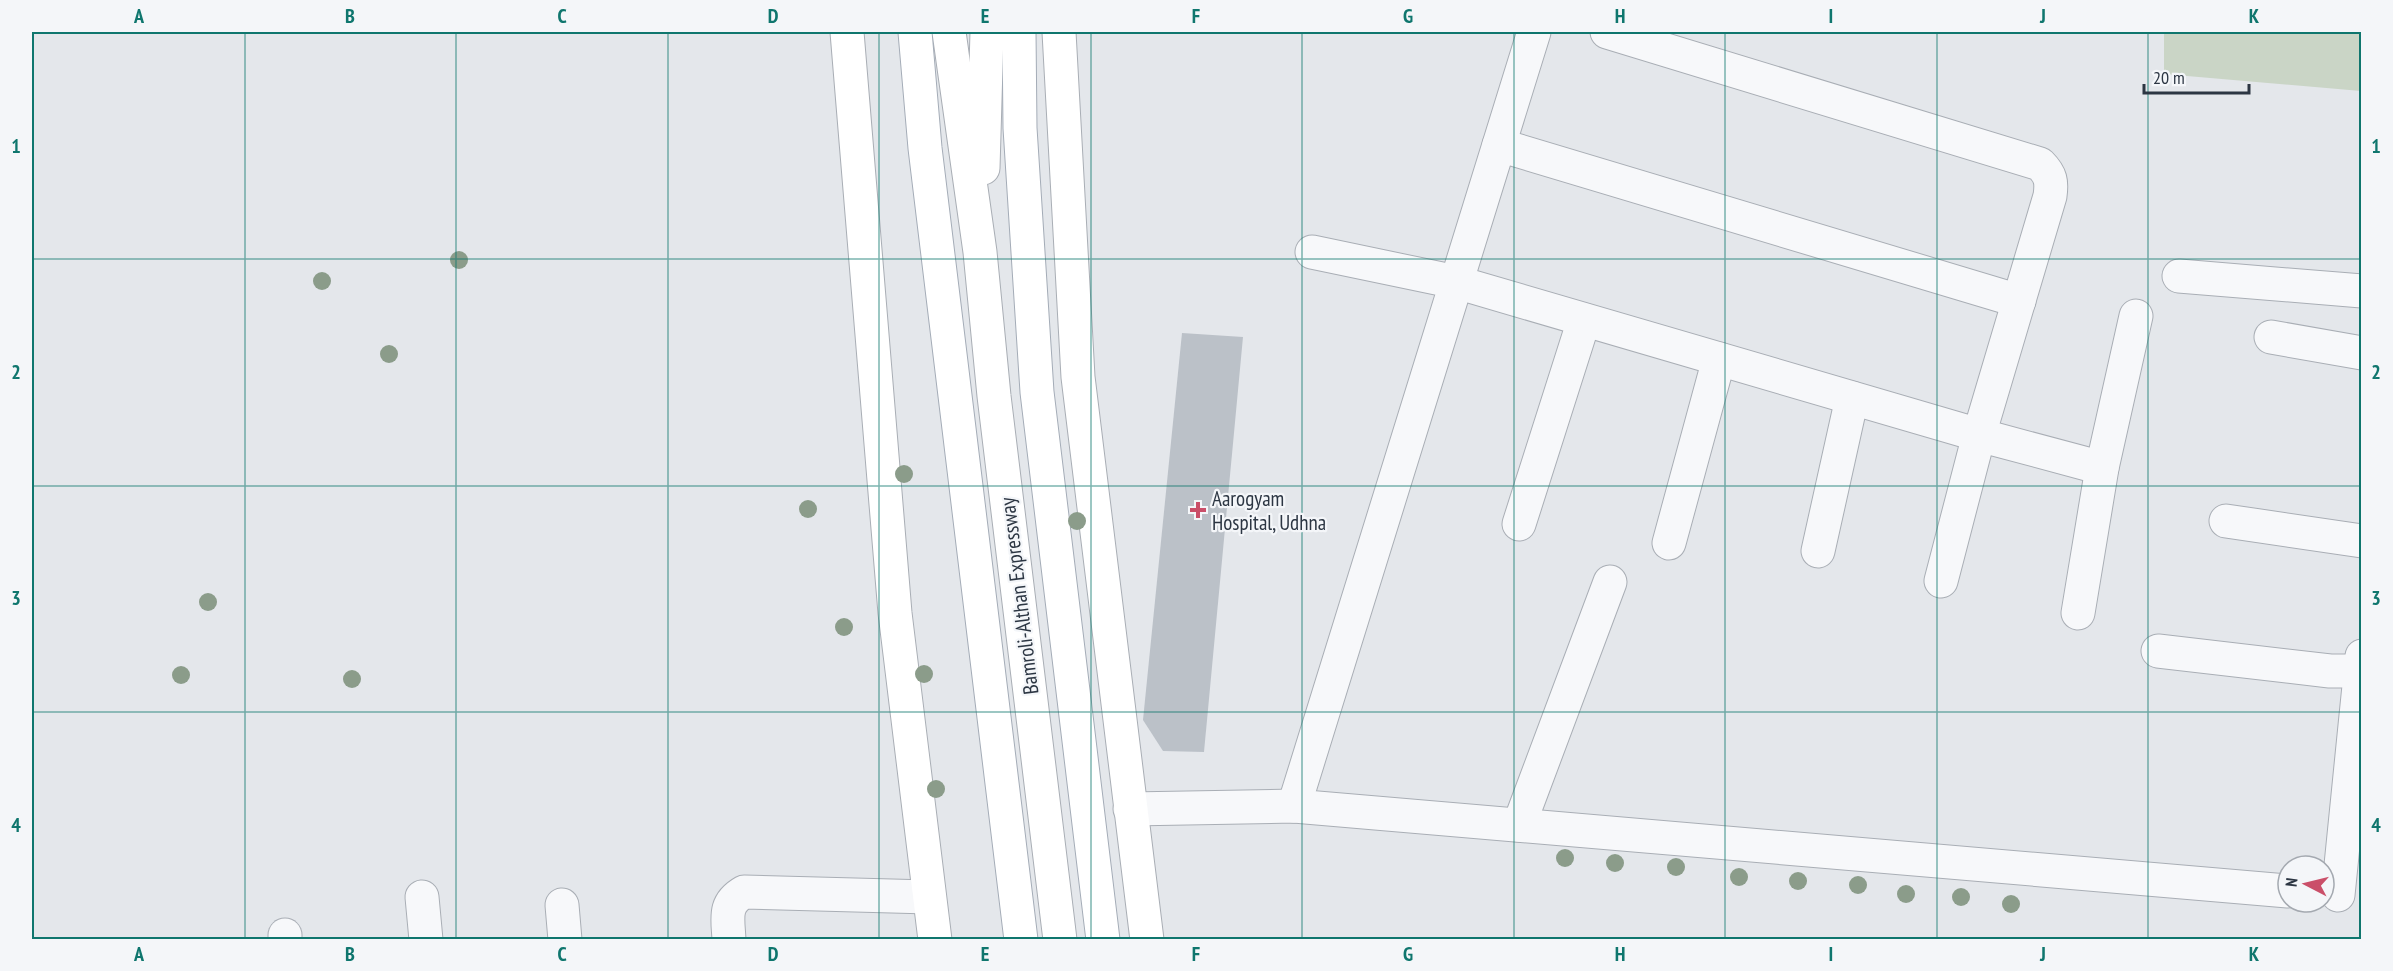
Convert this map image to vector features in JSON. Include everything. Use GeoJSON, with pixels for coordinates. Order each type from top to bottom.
{"type":"FeatureCollection","features":[{"type":"Feature","properties":{"kind":"main road"},"geometry":{"type":"LineString","coordinates":[[847,32],[895,613],[934,939]]}},
{"type":"Feature","properties":{"kind":"main road"},"geometry":{"type":"LineString","coordinates":[[915,32],[927,159],[1021,939]]}},
{"type":"Feature","properties":{"kind":"main road"},"geometry":{"type":"LineString","coordinates":[[949,32],[980,252]]}},
{"type":"Feature","properties":{"kind":"main road"},"geometry":{"type":"LineString","coordinates":[[980,252],[987,32]]}},
{"type":"Feature","properties":{"kind":"main road"},"geometry":{"type":"LineString","coordinates":[[1019,32],[1020,128],[1037,392],[1103,939]]}},
{"type":"Feature","properties":{"kind":"main road"},"geometry":{"type":"LineString","coordinates":[[1059,32],[1078,377],[1147,939]]}},
{"type":"Feature","properties":{"kind":"main road","name":"Bamroli-Althan Expressway"},"geometry":{"type":"LineString","coordinates":[[980,252],[996,408],[1060,939]]}},
{"type":"Feature","properties":{"kind":"street"},"geometry":{"type":"LineString","coordinates":[[1294,806],[1534,32]]}},
{"type":"Feature","properties":{"kind":"street"},"geometry":{"type":"LineString","coordinates":[[1607,32],[2040,164],[2049,173],[2052,183],[2050,196],[1979,435],[1941,581]]}},
{"type":"Feature","properties":{"kind":"street"},"geometry":{"type":"LineString","coordinates":[[1499,145],[2019,301]]}},
{"type":"Feature","properties":{"kind":"street"},"geometry":{"type":"LineString","coordinates":[[1312,252],[1456,282],[1979,435],[2102,468]]}},
{"type":"Feature","properties":{"kind":"street"},"geometry":{"type":"LineString","coordinates":[[2179,276],[2361,291]]}},
{"type":"Feature","properties":{"kind":"street"},"geometry":{"type":"LineString","coordinates":[[2078,613],[2102,468],[2136,316]]}},
{"type":"Feature","properties":{"kind":"street"},"geometry":{"type":"LineString","coordinates":[[1519,524],[1584,320]]}},
{"type":"Feature","properties":{"kind":"street"},"geometry":{"type":"LineString","coordinates":[[2271,337],[2361,353]]}},
{"type":"Feature","properties":{"kind":"street"},"geometry":{"type":"LineString","coordinates":[[1669,543],[1719,359]]}},
{"type":"Feature","properties":{"kind":"street"},"geometry":{"type":"LineString","coordinates":[[1818,551],[1852,398]]}},
{"type":"Feature","properties":{"kind":"street"},"geometry":{"type":"LineString","coordinates":[[2226,521],[2361,541]]}},
{"type":"Feature","properties":{"kind":"street"},"geometry":{"type":"LineString","coordinates":[[1519,825],[1610,582]]}},
{"type":"Feature","properties":{"kind":"street"},"geometry":{"type":"LineString","coordinates":[[2158,651],[2330,671],[2361,666],[2341,895]]}},
{"type":"Feature","properties":{"kind":"street"},"geometry":{"type":"LineString","coordinates":[[1130,809],[1294,806],[2276,890]]}},
{"type":"Feature","properties":{"kind":"street"},"geometry":{"type":"LineString","coordinates":[[729,939],[729,905],[744,892],[929,897]]}},
{"type":"Feature","properties":{"kind":"street"},"geometry":{"type":"LineString","coordinates":[[422,897],[426,939]]}},
{"type":"Feature","properties":{"kind":"street"},"geometry":{"type":"LineString","coordinates":[[562,905],[565,939]]}},
{"type":"Feature","properties":{"kind":"green space"},"geometry":{"type":"Polygon","coordinates":[[[2164,32],[2361,32],[2361,91],[2164,74],[2164,32]]]}},
{"type":"Feature","properties":{"kind":"building"},"geometry":{"type":"Polygon","coordinates":[[[1182,333],[1243,337],[1204,752],[1163,751],[1143,720],[1182,333]]]}},
{"type":"Feature","properties":{"kind":"place","name":"Aarogyam Hospital, Udhna"},"geometry":{"type":"Point","coordinates":[1198,510]}}]}
